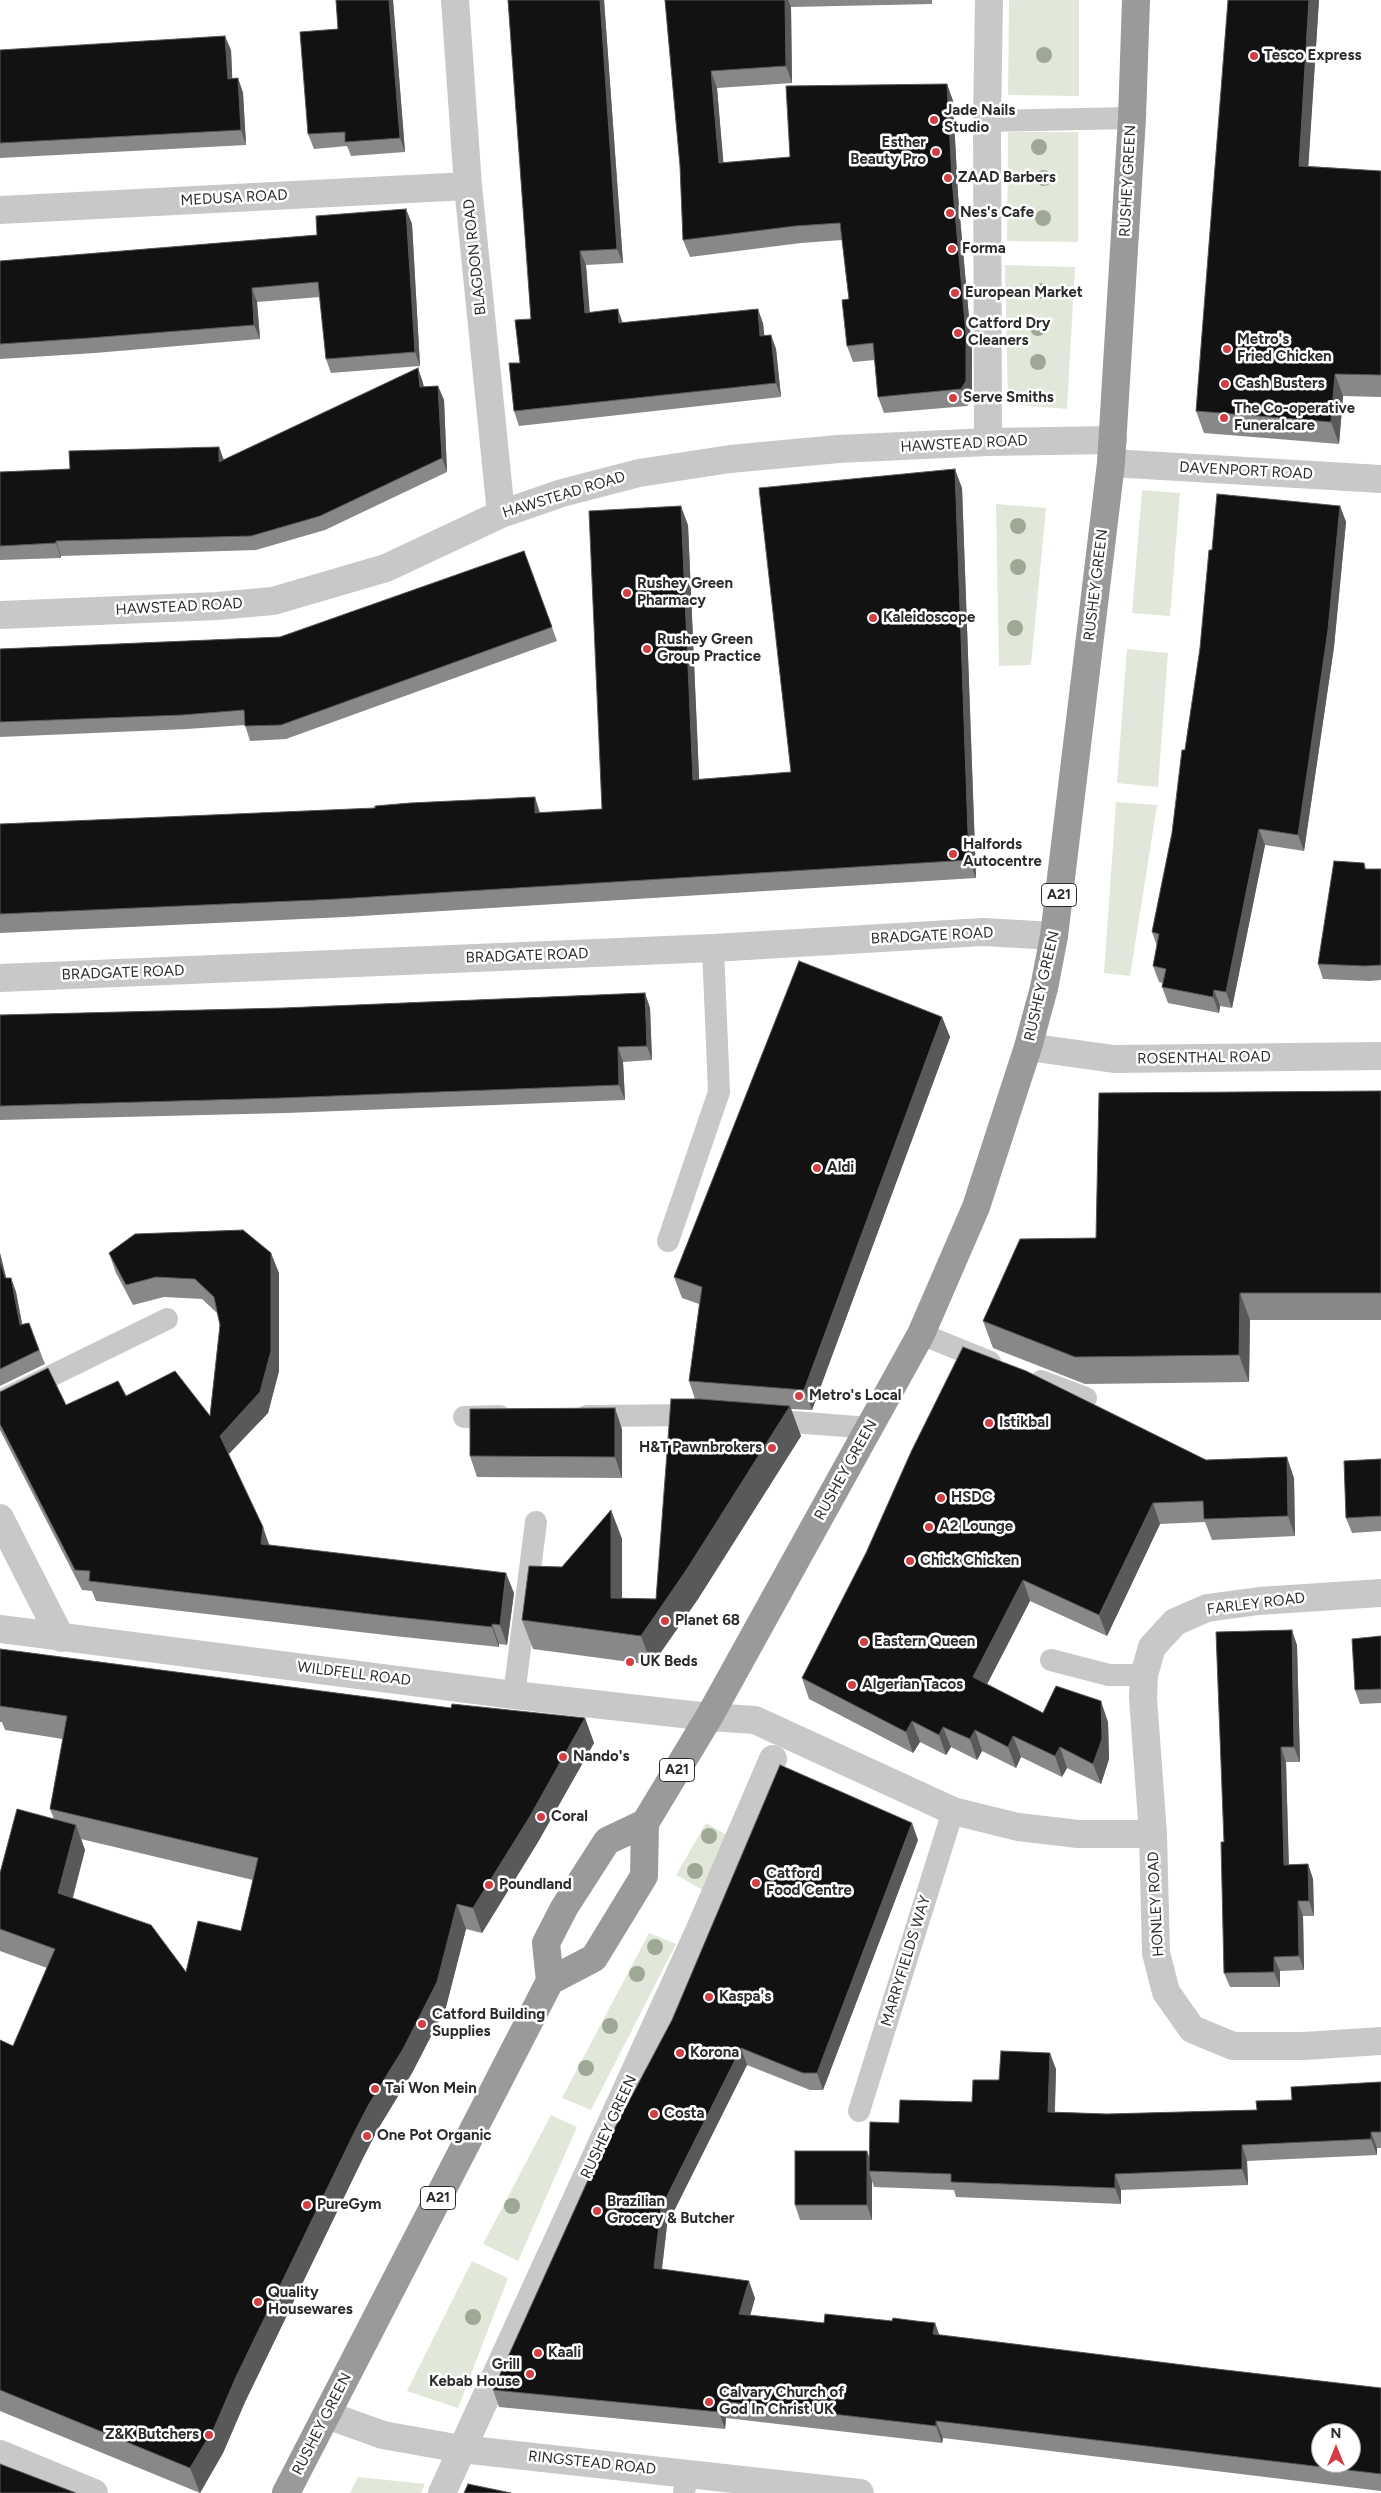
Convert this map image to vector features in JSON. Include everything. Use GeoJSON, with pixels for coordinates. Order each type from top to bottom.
{"type":"FeatureCollection","features":[{"type":"Feature","properties":{"kind":"highway","name":"RUSHEY GREEN"},"geometry":{"type":"LineString","coordinates":[[286,2493],[550,1981],[594,1958],[644,1876],[645,1824],[709,1717],[921,1334],[976,1207],[1028,1047],[1044,988],[1054,936],[1112,451],[1132,118],[1136,0]]}},
{"type":"Feature","properties":{"kind":"highway"},"geometry":{"type":"LineString","coordinates":[[550,1981],[546,1943],[564,1908],[607,1841],[645,1824]]}},
{"type":"Feature","properties":{"kind":"street","name":"BLAGDON ROAD"},"geometry":{"type":"LineString","coordinates":[[455,0],[468,186],[500,514]]}},
{"type":"Feature","properties":{"kind":"street"},"geometry":{"type":"LineString","coordinates":[[988,442],[987,121],[989,0]]}},
{"type":"Feature","properties":{"kind":"street","name":"MEDUSA ROAD"},"geometry":{"type":"LineString","coordinates":[[0,210],[468,186]]}},
{"type":"Feature","properties":{"kind":"street","name":"HAWSTEAD ROAD"},"geometry":{"type":"LineString","coordinates":[[0,615],[217,606],[273,601],[386,568],[500,514],[562,493],[648,471],[730,459],[838,448],[988,442],[1112,451]]}},
{"type":"Feature","properties":{"kind":"street","name":"DAVENPORT ROAD"},"geometry":{"type":"LineString","coordinates":[[1112,451],[1381,479]]}},
{"type":"Feature","properties":{"kind":"street","name":"BRADGATE ROAD"},"geometry":{"type":"LineString","coordinates":[[0,978],[713,948],[983,932],[1054,936]]}},
{"type":"Feature","properties":{"kind":"street","name":"ROSENTHAL ROAD"},"geometry":{"type":"LineString","coordinates":[[1028,1047],[1114,1059],[1381,1056]]}},
{"type":"Feature","properties":{"kind":"street"},"geometry":{"type":"LineString","coordinates":[[0,1518],[62,1638]]}},
{"type":"Feature","properties":{"kind":"street","name":"FARLEY ROAD"},"geometry":{"type":"LineString","coordinates":[[1153,1834],[1143,1698],[1144,1675],[1152,1647],[1175,1622],[1207,1608],[1260,1601],[1381,1593]]}},
{"type":"Feature","properties":{"kind":"street","name":"WILDFELL ROAD"},"geometry":{"type":"LineString","coordinates":[[0,1629],[514,1695],[709,1717]]}},
{"type":"Feature","properties":{"kind":"street","name":"HONLEY ROAD"},"geometry":{"type":"LineString","coordinates":[[709,1717],[755,1720],[953,1811],[1018,1827],[1078,1834],[1153,1834],[1156,1953],[1166,1992],[1192,2029],[1232,2046],[1304,2046],[1381,2041]]}},
{"type":"Feature","properties":{"kind":"street","name":"RUSHEY GREEN"},"geometry":{"type":"LineString","coordinates":[[442,2493],[700,1929],[773,1760]]}},
{"type":"Feature","properties":{"kind":"street","name":"RINGSTEAD ROAD"},"geometry":{"type":"LineString","coordinates":[[327,2415],[383,2435],[461,2449],[685,2483],[860,2493]]}},
{"type":"Feature","properties":{"kind":"street"},"geometry":{"type":"LineString","coordinates":[[0,2454],[94,2493]]}},
{"type":"Feature","properties":{"kind":"lane"},"geometry":{"type":"LineString","coordinates":[[987,121],[1132,118]]}},
{"type":"Feature","properties":{"kind":"lane"},"geometry":{"type":"LineString","coordinates":[[668,1241],[719,1092],[713,948]]}},
{"type":"Feature","properties":{"kind":"lane"},"geometry":{"type":"LineString","coordinates":[[0,1401],[167,1319]]}},
{"type":"Feature","properties":{"kind":"lane"},"geometry":{"type":"LineString","coordinates":[[921,1334],[1086,1398]]}},
{"type":"Feature","properties":{"kind":"lane"},"geometry":{"type":"LineString","coordinates":[[464,1417],[523,1416]]}},
{"type":"Feature","properties":{"kind":"lane"},"geometry":{"type":"LineString","coordinates":[[563,1416],[720,1416]]}},
{"type":"Feature","properties":{"kind":"lane"},"geometry":{"type":"LineString","coordinates":[[748,1418],[870,1428]]}},
{"type":"Feature","properties":{"kind":"lane"},"geometry":{"type":"LineString","coordinates":[[514,1695],[536,1522]]}},
{"type":"Feature","properties":{"kind":"lane"},"geometry":{"type":"LineString","coordinates":[[1051,1660],[1109,1675],[1144,1675]]}},
{"type":"Feature","properties":{"kind":"lane","name":"MARRYFIELDS WAY"},"geometry":{"type":"LineString","coordinates":[[859,2111],[953,1811]]}},
{"type":"Feature","properties":{"kind":"shaded area"},"geometry":{"type":"Polygon","coordinates":[[[1009,0],[1079,0],[1079,96],[1008,95],[1009,0]]]}},
{"type":"Feature","properties":{"kind":"shaded area"},"geometry":{"type":"Polygon","coordinates":[[[1008,132],[1078,132],[1078,242],[1007,241],[1008,132]]]}},
{"type":"Feature","properties":{"kind":"shaded area"},"geometry":{"type":"Polygon","coordinates":[[[1005,265],[1075,267],[1067,409],[1008,404],[1005,265]]]}},
{"type":"Feature","properties":{"kind":"shaded area"},"geometry":{"type":"Polygon","coordinates":[[[1142,490],[1180,493],[1170,616],[1132,613],[1142,490]]]}},
{"type":"Feature","properties":{"kind":"shaded area"},"geometry":{"type":"Polygon","coordinates":[[[996,504],[1046,508],[1031,665],[999,666],[996,504]]]}},
{"type":"Feature","properties":{"kind":"shaded area"},"geometry":{"type":"Polygon","coordinates":[[[1127,649],[1168,653],[1158,787],[1117,783],[1127,649]]]}},
{"type":"Feature","properties":{"kind":"shaded area"},"geometry":{"type":"Polygon","coordinates":[[[1116,802],[1157,805],[1130,976],[1104,973],[1116,802]]]}},
{"type":"Feature","properties":{"kind":"shaded area"},"geometry":{"type":"Polygon","coordinates":[[[706,1823],[735,1840],[708,1893],[676,1875],[706,1823]]]}},
{"type":"Feature","properties":{"kind":"shaded area"},"geometry":{"type":"Polygon","coordinates":[[[649,1933],[676,1944],[591,2110],[562,2098],[649,1933]]]}},
{"type":"Feature","properties":{"kind":"shaded area"},"geometry":{"type":"Polygon","coordinates":[[[551,2115],[577,2127],[518,2261],[483,2244],[551,2115]]]}},
{"type":"Feature","properties":{"kind":"shaded area"},"geometry":{"type":"Polygon","coordinates":[[[472,2261],[508,2278],[458,2408],[407,2391],[472,2261]]]}},
{"type":"Feature","properties":{"kind":"shaded area"},"geometry":{"type":"Polygon","coordinates":[[[358,2477],[425,2484],[421,2493],[350,2493],[358,2477]]]}},
{"type":"Feature","properties":{"kind":"building"},"geometry":{"type":"Polygon","coordinates":[[[336,0],[389,0],[400,138],[345,142],[345,132],[308,134],[300,32],[338,29],[336,0]]]}},
{"type":"Feature","properties":{"kind":"building"},"geometry":{"type":"Polygon","coordinates":[[[508,0],[600,0],[617,249],[580,251],[585,313],[618,309],[619,323],[758,309],[760,336],[771,335],[776,383],[514,411],[509,363],[520,363],[515,320],[531,319],[508,0]]]}},
{"type":"Feature","properties":{"kind":"building"},"geometry":{"type":"Polygon","coordinates":[[[665,0],[785,0],[786,66],[711,71],[719,163],[790,157],[786,86],[947,84],[952,179],[966,334],[966,381],[961,389],[878,397],[873,343],[847,346],[842,300],[849,299],[840,223],[795,226],[683,240],[680,166],[665,0]]]}},
{"type":"Feature","properties":{"kind":"building"},"geometry":{"type":"Polygon","coordinates":[[[1228,0],[1309,0],[1299,166],[1381,171],[1381,375],[1335,374],[1331,422],[1196,411],[1228,0]]]}},
{"type":"Feature","properties":{"kind":"building"},"geometry":{"type":"Polygon","coordinates":[[[225,36],[228,79],[238,78],[241,130],[0,143],[0,50],[225,36]]]}},
{"type":"Feature","properties":{"kind":"building"},"geometry":{"type":"Polygon","coordinates":[[[406,209],[415,352],[326,359],[318,282],[252,288],[254,325],[0,344],[0,261],[317,235],[316,216],[406,209]]]}},
{"type":"Feature","properties":{"kind":"building"},"geometry":{"type":"Polygon","coordinates":[[[418,368],[420,387],[438,386],[442,458],[320,516],[251,536],[56,541],[56,543],[0,546],[0,472],[70,469],[69,451],[219,447],[219,462],[418,368]]]}},
{"type":"Feature","properties":{"kind":"building"},"geometry":{"type":"Polygon","coordinates":[[[955,469],[969,860],[338,899],[0,914],[0,824],[375,808],[375,806],[410,803],[535,797],[535,813],[602,809],[589,511],[681,506],[693,780],[791,772],[759,488],[955,469]]]}},
{"type":"Feature","properties":{"kind":"building"},"geometry":{"type":"Polygon","coordinates":[[[1217,494],[1340,506],[1328,630],[1298,835],[1259,829],[1226,992],[1214,990],[1213,997],[1162,987],[1166,969],[1153,966],[1159,934],[1152,932],[1172,833],[1182,750],[1185,750],[1200,648],[1209,550],[1212,550],[1217,494]]]}},
{"type":"Feature","properties":{"kind":"building"},"geometry":{"type":"Polygon","coordinates":[[[524,551],[552,627],[281,725],[245,726],[244,710],[182,715],[0,722],[0,649],[280,637],[524,551]]]}},
{"type":"Feature","properties":{"kind":"building"},"geometry":{"type":"Polygon","coordinates":[[[1334,861],[1364,863],[1365,869],[1381,869],[1381,965],[1318,964],[1334,861]]]}},
{"type":"Feature","properties":{"kind":"building","name":"Aldi"},"geometry":{"type":"Polygon","coordinates":[[[799,961],[942,1017],[804,1390],[689,1381],[702,1287],[674,1277],[799,961]]]}},
{"type":"Feature","properties":{"kind":"building"},"geometry":{"type":"Polygon","coordinates":[[[645,993],[647,1046],[618,1047],[619,1085],[281,1098],[0,1106],[0,1015],[283,1008],[645,993]]]}},
{"type":"Feature","properties":{"kind":"building"},"geometry":{"type":"Polygon","coordinates":[[[1381,1091],[1381,1293],[1240,1293],[1239,1355],[1075,1357],[983,1321],[1020,1239],[1096,1238],[1099,1093],[1381,1091]]]}},
{"type":"Feature","properties":{"kind":"building"},"geometry":{"type":"Polygon","coordinates":[[[243,1230],[271,1253],[271,1351],[260,1392],[220,1436],[263,1527],[261,1544],[506,1573],[500,1625],[492,1624],[492,1627],[387,1616],[89,1581],[90,1571],[75,1570],[0,1424],[0,1392],[48,1368],[66,1405],[118,1381],[126,1396],[175,1371],[210,1416],[220,1325],[214,1297],[195,1279],[156,1277],[126,1285],[109,1253],[135,1234],[243,1230]]]}},
{"type":"Feature","properties":{"kind":"building"},"geometry":{"type":"Polygon","coordinates":[[[0,1260],[5,1278],[11,1278],[20,1325],[29,1323],[39,1350],[0,1369],[0,1260]]]}},
{"type":"Feature","properties":{"kind":"building"},"geometry":{"type":"Polygon","coordinates":[[[963,1347],[1026,1371],[1206,1460],[1287,1457],[1288,1516],[1204,1519],[1203,1501],[1153,1503],[1099,1615],[1023,1580],[973,1677],[1043,1713],[1056,1686],[1101,1701],[1102,1739],[1093,1764],[1060,1747],[1055,1756],[1013,1736],[1008,1747],[975,1730],[970,1739],[943,1727],[939,1735],[912,1721],[906,1732],[802,1678],[866,1553],[911,1452],[963,1347]]]}},
{"type":"Feature","properties":{"kind":"building"},"geometry":{"type":"Polygon","coordinates":[[[671,1399],[700,1399],[790,1406],[687,1569],[641,1636],[522,1620],[529,1566],[562,1567],[611,1510],[611,1598],[656,1599],[671,1399]]]}},
{"type":"Feature","properties":{"kind":"building"},"geometry":{"type":"Polygon","coordinates":[[[615,1408],[615,1457],[470,1456],[470,1409],[615,1408]]]}},
{"type":"Feature","properties":{"kind":"building"},"geometry":{"type":"Polygon","coordinates":[[[1381,1459],[1381,1516],[1346,1518],[1344,1461],[1381,1459]]]}},
{"type":"Feature","properties":{"kind":"building"},"geometry":{"type":"Polygon","coordinates":[[[1292,1630],[1294,1747],[1281,1747],[1284,1865],[1308,1864],[1309,1901],[1298,1901],[1299,1956],[1274,1957],[1274,1972],[1224,1973],[1221,1842],[1224,1842],[1216,1632],[1292,1630]]]}},
{"type":"Feature","properties":{"kind":"building"},"geometry":{"type":"Polygon","coordinates":[[[1381,1636],[1381,1689],[1355,1690],[1352,1639],[1381,1636]]]}},
{"type":"Feature","properties":{"kind":"building"},"geometry":{"type":"Polygon","coordinates":[[[0,1649],[451,1708],[452,1704],[585,1718],[529,1818],[473,1908],[457,1904],[437,1982],[403,2049],[369,2104],[354,2133],[236,2377],[214,2428],[190,2468],[0,2390],[0,2040],[13,2046],[55,1949],[0,1929],[0,1873],[17,1809],[76,1825],[58,1893],[151,1925],[186,1972],[198,1921],[241,1931],[258,1858],[50,1809],[67,1716],[0,1706],[0,1649]]]}},
{"type":"Feature","properties":{"kind":"building"},"geometry":{"type":"Polygon","coordinates":[[[780,1765],[912,1823],[817,2073],[803,2073],[741,2048],[661,2208],[654,2268],[749,2281],[739,2314],[824,2323],[825,2314],[892,2321],[893,2318],[935,2323],[933,2334],[1381,2388],[1381,2474],[1361,2472],[1361,2423],[1311,2423],[1311,2466],[936,2421],[936,2426],[720,2401],[719,2412],[493,2390],[593,2169],[672,2020],[780,1765]]]}},
{"type":"Feature","properties":{"kind":"building"},"geometry":{"type":"Polygon","coordinates":[[[1001,2051],[1050,2053],[1048,2112],[1107,2114],[1257,2110],[1256,2101],[1292,2100],[1291,2087],[1381,2082],[1381,2132],[1371,2132],[1371,2139],[1242,2145],[1242,2169],[1115,2174],[1115,2188],[951,2182],[951,2174],[869,2171],[870,2122],[899,2123],[900,2100],[972,2102],[973,2080],[999,2080],[1001,2051]]]}},
{"type":"Feature","properties":{"kind":"building"},"geometry":{"type":"Polygon","coordinates":[[[795,2151],[867,2151],[867,2205],[795,2205],[795,2151]]]}},
{"type":"Feature","properties":{"kind":"building"},"geometry":{"type":"Polygon","coordinates":[[[0,2464],[76,2493],[0,2493],[0,2464]]]}},
{"type":"Feature","properties":{"kind":"building"},"geometry":{"type":"Polygon","coordinates":[[[468,2484],[511,2493],[464,2493],[468,2484]]]}},
{"type":"Feature","properties":{"kind":"place","name":"Tesco Express"},"geometry":{"type":"Point","coordinates":[1254,56]}},
{"type":"Feature","properties":{"kind":"place","name":"Jade Nails Studio"},"geometry":{"type":"Point","coordinates":[934,120]}},
{"type":"Feature","properties":{"kind":"place","name":"Esther Beauty Pro"},"geometry":{"type":"Point","coordinates":[936,152]}},
{"type":"Feature","properties":{"kind":"place","name":"ZAAD Barbers"},"geometry":{"type":"Point","coordinates":[948,178]}},
{"type":"Feature","properties":{"kind":"place","name":"Nes's Cafe"},"geometry":{"type":"Point","coordinates":[950,213]}},
{"type":"Feature","properties":{"kind":"place","name":"Forma"},"geometry":{"type":"Point","coordinates":[952,249]}},
{"type":"Feature","properties":{"kind":"place","name":"European Market"},"geometry":{"type":"Point","coordinates":[955,293]}},
{"type":"Feature","properties":{"kind":"place","name":"Catford Dry Cleaners"},"geometry":{"type":"Point","coordinates":[958,333]}},
{"type":"Feature","properties":{"kind":"place","name":"Metro's Fried Chicken"},"geometry":{"type":"Point","coordinates":[1227,349]}},
{"type":"Feature","properties":{"kind":"place","name":"Cash Busters"},"geometry":{"type":"Point","coordinates":[1225,384]}},
{"type":"Feature","properties":{"kind":"place","name":"Serve Smiths"},"geometry":{"type":"Point","coordinates":[953,398]}},
{"type":"Feature","properties":{"kind":"place","name":"The Co-operative Funeralcare"},"geometry":{"type":"Point","coordinates":[1224,418]}},
{"type":"Feature","properties":{"kind":"place","name":"Rushey Green Pharmacy"},"geometry":{"type":"Point","coordinates":[627,593]}},
{"type":"Feature","properties":{"kind":"place","name":"Kaleidoscope"},"geometry":{"type":"Point","coordinates":[873,618]}},
{"type":"Feature","properties":{"kind":"place","name":"Rushey Green Group Practice"},"geometry":{"type":"Point","coordinates":[647,649]}},
{"type":"Feature","properties":{"kind":"place","name":"Halfords Autocentre"},"geometry":{"type":"Point","coordinates":[953,854]}},
{"type":"Feature","properties":{"kind":"place","name":"Aldi"},"geometry":{"type":"Point","coordinates":[817,1168]}},
{"type":"Feature","properties":{"kind":"place","name":"Metro's Local"},"geometry":{"type":"Point","coordinates":[799,1396]}},
{"type":"Feature","properties":{"kind":"place","name":"Istikbal"},"geometry":{"type":"Point","coordinates":[989,1423]}},
{"type":"Feature","properties":{"kind":"place","name":"H&T Pawnbrokers"},"geometry":{"type":"Point","coordinates":[772,1448]}},
{"type":"Feature","properties":{"kind":"place","name":"HSDC"},"geometry":{"type":"Point","coordinates":[941,1498]}},
{"type":"Feature","properties":{"kind":"place","name":"A2 Lounge"},"geometry":{"type":"Point","coordinates":[929,1527]}},
{"type":"Feature","properties":{"kind":"place","name":"Chick Chicken"},"geometry":{"type":"Point","coordinates":[910,1561]}},
{"type":"Feature","properties":{"kind":"place","name":"Planet 68"},"geometry":{"type":"Point","coordinates":[665,1621]}},
{"type":"Feature","properties":{"kind":"place","name":"Eastern Queen"},"geometry":{"type":"Point","coordinates":[864,1642]}},
{"type":"Feature","properties":{"kind":"place","name":"UK Beds"},"geometry":{"type":"Point","coordinates":[630,1662]}},
{"type":"Feature","properties":{"kind":"place","name":"Algerian Tacos"},"geometry":{"type":"Point","coordinates":[852,1685]}},
{"type":"Feature","properties":{"kind":"place","name":"Nando's"},"geometry":{"type":"Point","coordinates":[563,1757]}},
{"type":"Feature","properties":{"kind":"place","name":"Coral"},"geometry":{"type":"Point","coordinates":[541,1817]}},
{"type":"Feature","properties":{"kind":"place","name":"Catford Food Centre"},"geometry":{"type":"Point","coordinates":[756,1883]}},
{"type":"Feature","properties":{"kind":"place","name":"Poundland"},"geometry":{"type":"Point","coordinates":[489,1885]}},
{"type":"Feature","properties":{"kind":"place","name":"Kaspa's"},"geometry":{"type":"Point","coordinates":[709,1997]}},
{"type":"Feature","properties":{"kind":"place","name":"Catford Building Supplies"},"geometry":{"type":"Point","coordinates":[422,2024]}},
{"type":"Feature","properties":{"kind":"place","name":"Korona"},"geometry":{"type":"Point","coordinates":[680,2053]}},
{"type":"Feature","properties":{"kind":"place","name":"Tai Won Mein"},"geometry":{"type":"Point","coordinates":[375,2089]}},
{"type":"Feature","properties":{"kind":"place","name":"Costa"},"geometry":{"type":"Point","coordinates":[654,2114]}},
{"type":"Feature","properties":{"kind":"place","name":"One Pot Organic"},"geometry":{"type":"Point","coordinates":[367,2136]}},
{"type":"Feature","properties":{"kind":"place","name":"PureGym"},"geometry":{"type":"Point","coordinates":[307,2205]}},
{"type":"Feature","properties":{"kind":"place","name":"Brazilian Grocery & Butcher"},"geometry":{"type":"Point","coordinates":[597,2211]}},
{"type":"Feature","properties":{"kind":"place","name":"Quality Housewares"},"geometry":{"type":"Point","coordinates":[258,2302]}},
{"type":"Feature","properties":{"kind":"place","name":"Kaali"},"geometry":{"type":"Point","coordinates":[538,2353]}},
{"type":"Feature","properties":{"kind":"place","name":"Grill Kebab House"},"geometry":{"type":"Point","coordinates":[530,2374]}},
{"type":"Feature","properties":{"kind":"place","name":"Calvary Church of God In Christ UK"},"geometry":{"type":"Point","coordinates":[709,2402]}},
{"type":"Feature","properties":{"kind":"place","name":"Z&K Butchers"},"geometry":{"type":"Point","coordinates":[209,2435]}}]}
